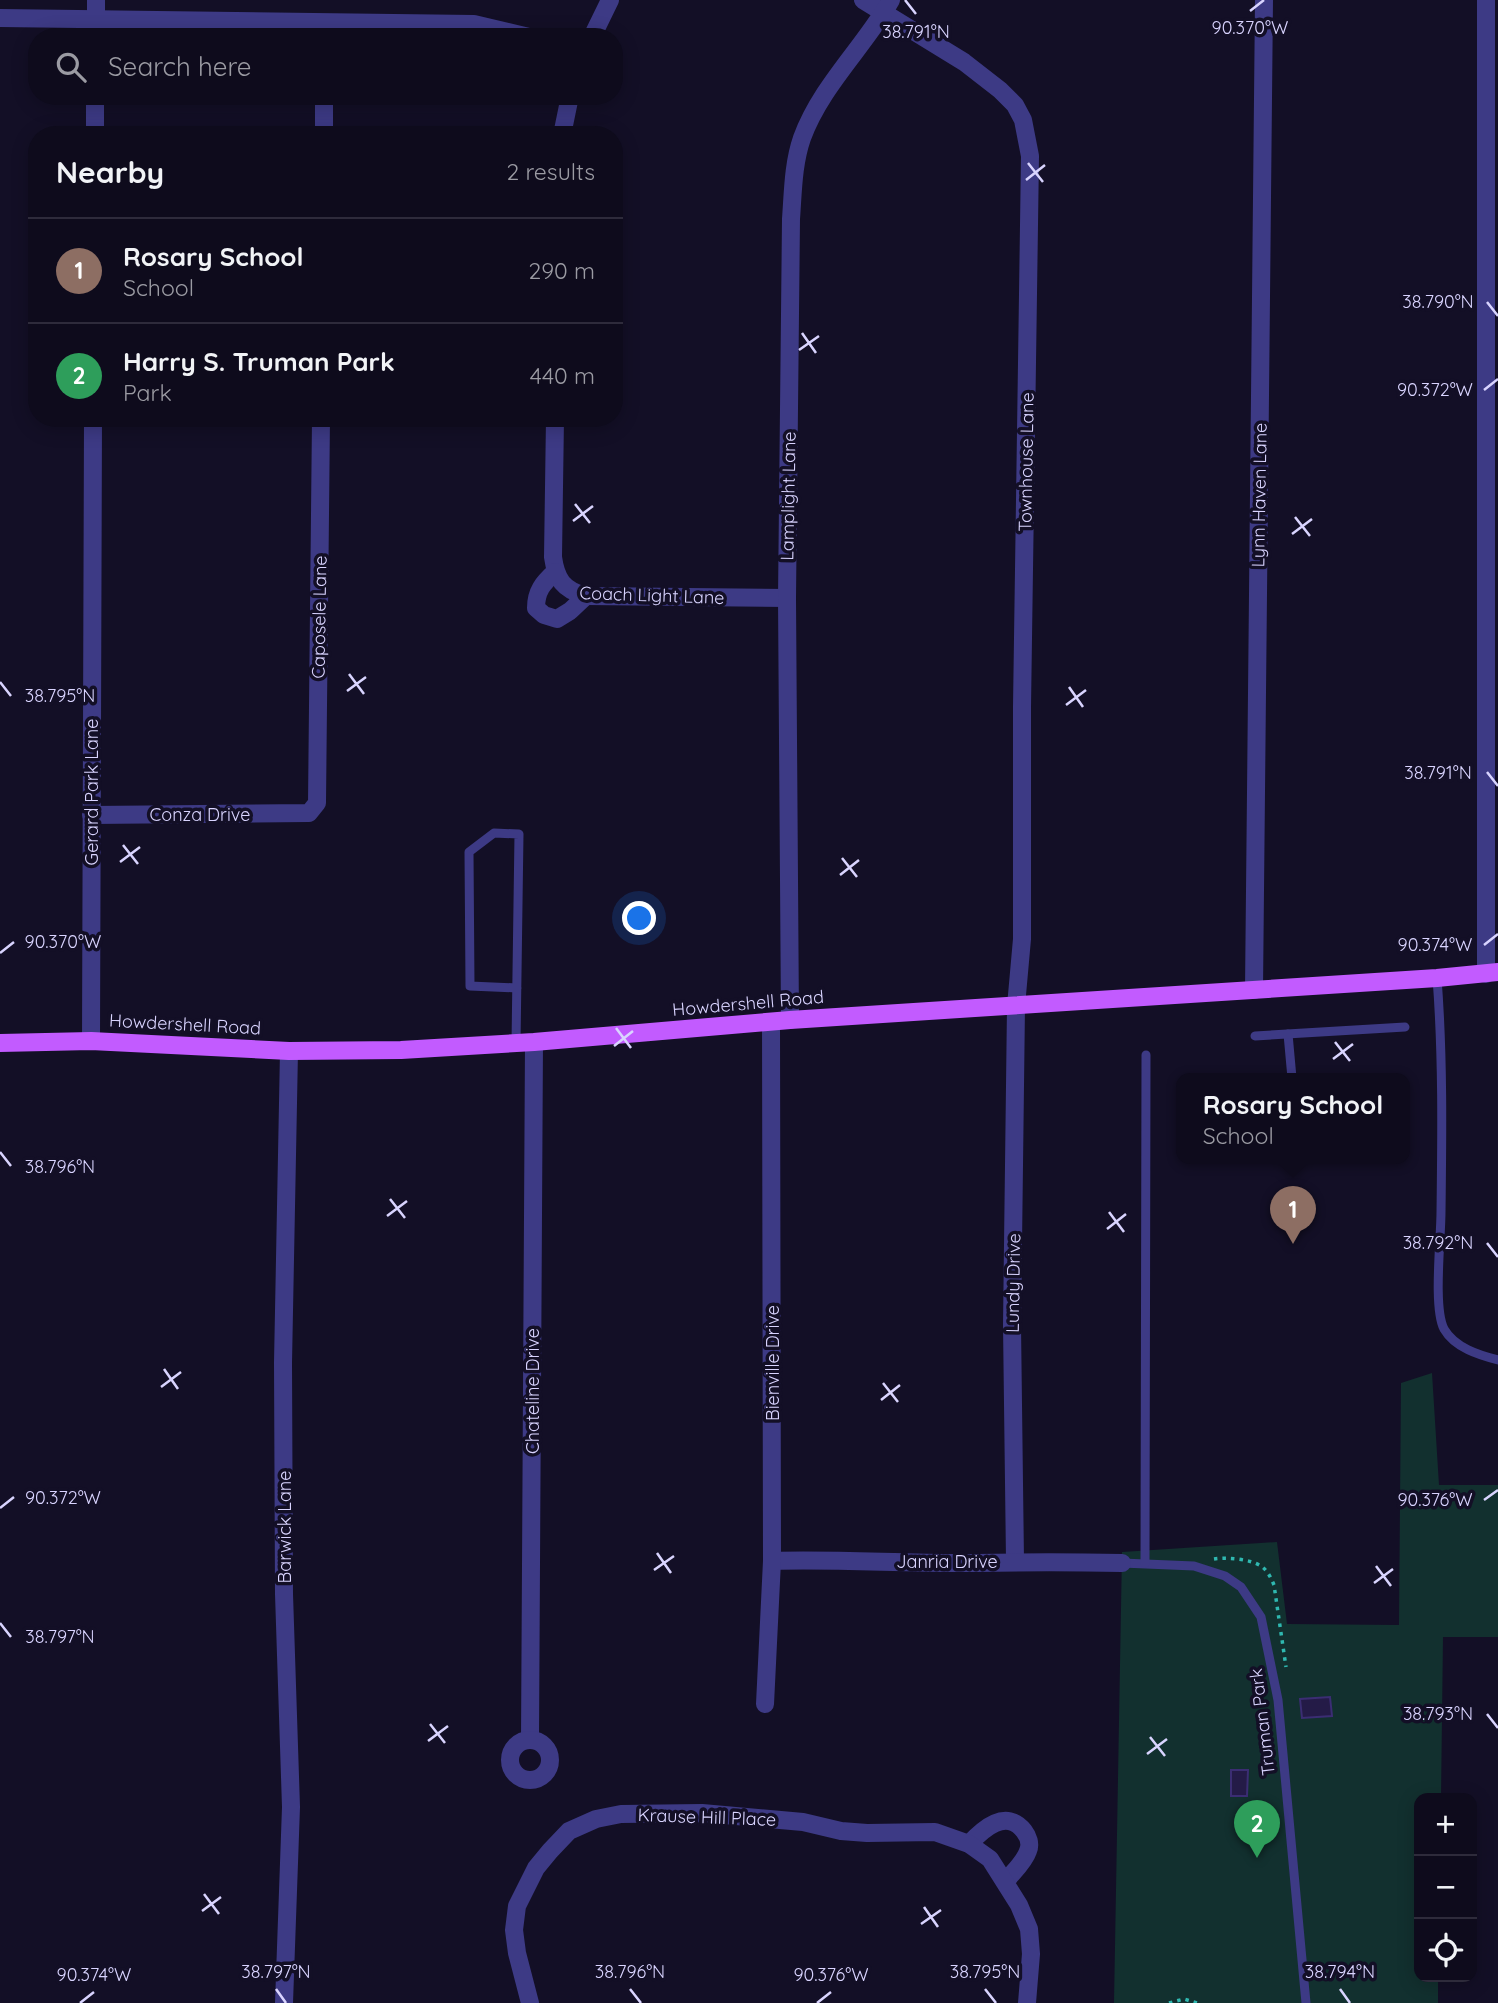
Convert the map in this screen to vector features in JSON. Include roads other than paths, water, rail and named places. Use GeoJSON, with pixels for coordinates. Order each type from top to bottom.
{"type":"FeatureCollection","features":[{"type":"Feature","properties":{"kind":"main road","name":"Howdershell Road"},"geometry":{"type":"LineString","coordinates":[[0,1043],[91,1041],[289,1051],[401,1050],[790,1020],[1492,973]]}},
{"type":"Feature","properties":{"kind":"street"},"geometry":{"type":"LineString","coordinates":[[96,0],[96,28]]}},
{"type":"Feature","properties":{"kind":"street"},"geometry":{"type":"LineString","coordinates":[[596,28],[610,0]]}},
{"type":"Feature","properties":{"kind":"street","name":"Townhouse Lane"},"geometry":{"type":"LineString","coordinates":[[863,0],[887,7],[1000,90],[1015,104],[1027,136],[1030,156],[1022,707],[1022,939],[1016,1006]]}},
{"type":"Feature","properties":{"kind":"street","name":"Lynn Haven Lane"},"geometry":{"type":"LineString","coordinates":[[1254,990],[1264,0]]}},
{"type":"Feature","properties":{"kind":"street"},"geometry":{"type":"LineString","coordinates":[[1486,0],[1492,973]]}},
{"type":"Feature","properties":{"kind":"street","name":"Lamplight Lane"},"geometry":{"type":"LineString","coordinates":[[790,1020],[787,598],[794,175],[803,137],[823,97],[887,7]]}},
{"type":"Feature","properties":{"kind":"street"},"geometry":{"type":"LineString","coordinates":[[0,18],[96,18],[304,28]]}},
{"type":"Feature","properties":{"kind":"street"},"geometry":{"type":"LineString","coordinates":[[355,28],[474,24],[491,28]]}},
{"type":"Feature","properties":{"kind":"street"},"geometry":{"type":"LineString","coordinates":[[95,105],[95,126]]}},
{"type":"Feature","properties":{"kind":"street"},"geometry":{"type":"LineString","coordinates":[[324,105],[324,126]]}},
{"type":"Feature","properties":{"kind":"street"},"geometry":{"type":"LineString","coordinates":[[564,126],[568,105]]}},
{"type":"Feature","properties":{"kind":"street","name":"Gerard Park Lane"},"geometry":{"type":"LineString","coordinates":[[91,1041],[93,427]]}},
{"type":"Feature","properties":{"kind":"street","name":"Caposele Lane"},"geometry":{"type":"LineString","coordinates":[[309,813],[317,803],[321,427]]}},
{"type":"Feature","properties":{"kind":"street","name":"Coach Light Lane"},"geometry":{"type":"LineString","coordinates":[[555,427],[553,557],[555,572],[561,583],[571,592],[586,596],[787,598]]}},
{"type":"Feature","properties":{"kind":"street"},"geometry":{"type":"LineString","coordinates":[[555,572],[543,583],[536,597],[536,608],[544,615],[558,619],[586,596]]}},
{"type":"Feature","properties":{"kind":"street","name":"Conza Drive"},"geometry":{"type":"LineString","coordinates":[[91,814],[309,813]]}},
{"type":"Feature","properties":{"kind":"street","name":"Lundy Drive"},"geometry":{"type":"LineString","coordinates":[[1015,1561],[1012,1325],[1016,1006]]}},
{"type":"Feature","properties":{"kind":"street","name":"Bienville Drive"},"geometry":{"type":"LineString","coordinates":[[765,1704],[772,1561],[771,1023]]}},
{"type":"Feature","properties":{"kind":"street","name":"Chateline Drive"},"geometry":{"type":"LineString","coordinates":[[525,1042],[530,1739]]}},
{"type":"Feature","properties":{"kind":"street","name":"Barwick Lane"},"geometry":{"type":"LineString","coordinates":[[284,2003],[291,1807],[284,1594],[283,1363],[289,1051]]}},
{"type":"Feature","properties":{"kind":"street","name":"Janria Drive"},"geometry":{"type":"LineString","coordinates":[[772,1561],[849,1559],[976,1563],[1122,1563]]}},
{"type":"Feature","properties":{"kind":"street","name":"Krause Hill Place"},"geometry":{"type":"LineString","coordinates":[[530,2003],[517,1953],[514,1930],[517,1906],[536,1868],[550,1850],[569,1831],[596,1819],[621,1814],[702,1813],[803,1822],[854,1832],[935,1832],[969,1844],[990,1858],[1005,1882]]}},
{"type":"Feature","properties":{"kind":"street"},"geometry":{"type":"LineString","coordinates":[[969,1844],[993,1823],[1007,1820],[1018,1823],[1028,1837],[1029,1850],[1005,1882],[1029,1929],[1031,1955],[1027,2003]]}},
{"type":"Feature","properties":{"kind":"lane"},"geometry":{"type":"LineString","coordinates":[[517,988],[470,986],[469,852],[494,833],[519,834],[517,988],[525,1042]]}},
{"type":"Feature","properties":{"kind":"lane"},"geometry":{"type":"LineString","coordinates":[[1437,978],[1441,1036],[1439,1308],[1444,1329],[1459,1345],[1498,1360]]}},
{"type":"Feature","properties":{"kind":"lane"},"geometry":{"type":"LineString","coordinates":[[1255,1036],[1405,1027]]}},
{"type":"Feature","properties":{"kind":"lane"},"geometry":{"type":"LineString","coordinates":[[1288,1034],[1292,1073]]}},
{"type":"Feature","properties":{"kind":"lane"},"geometry":{"type":"LineString","coordinates":[[1145,1563],[1146,1055]]}},
{"type":"Feature","properties":{"kind":"lane","name":"Truman Park"},"geometry":{"type":"LineString","coordinates":[[1122,1563],[1194,1566],[1225,1576],[1241,1587],[1261,1617],[1278,1700],[1306,2003]]}},
{"type":"Feature","properties":{"kind":"place","name":"Rosary School"},"geometry":{"type":"Point","coordinates":[1293,1244]}},
{"type":"Feature","properties":{"kind":"place","name":"Harry S. Truman Park"},"geometry":{"type":"Point","coordinates":[1257,1858]}}]}
